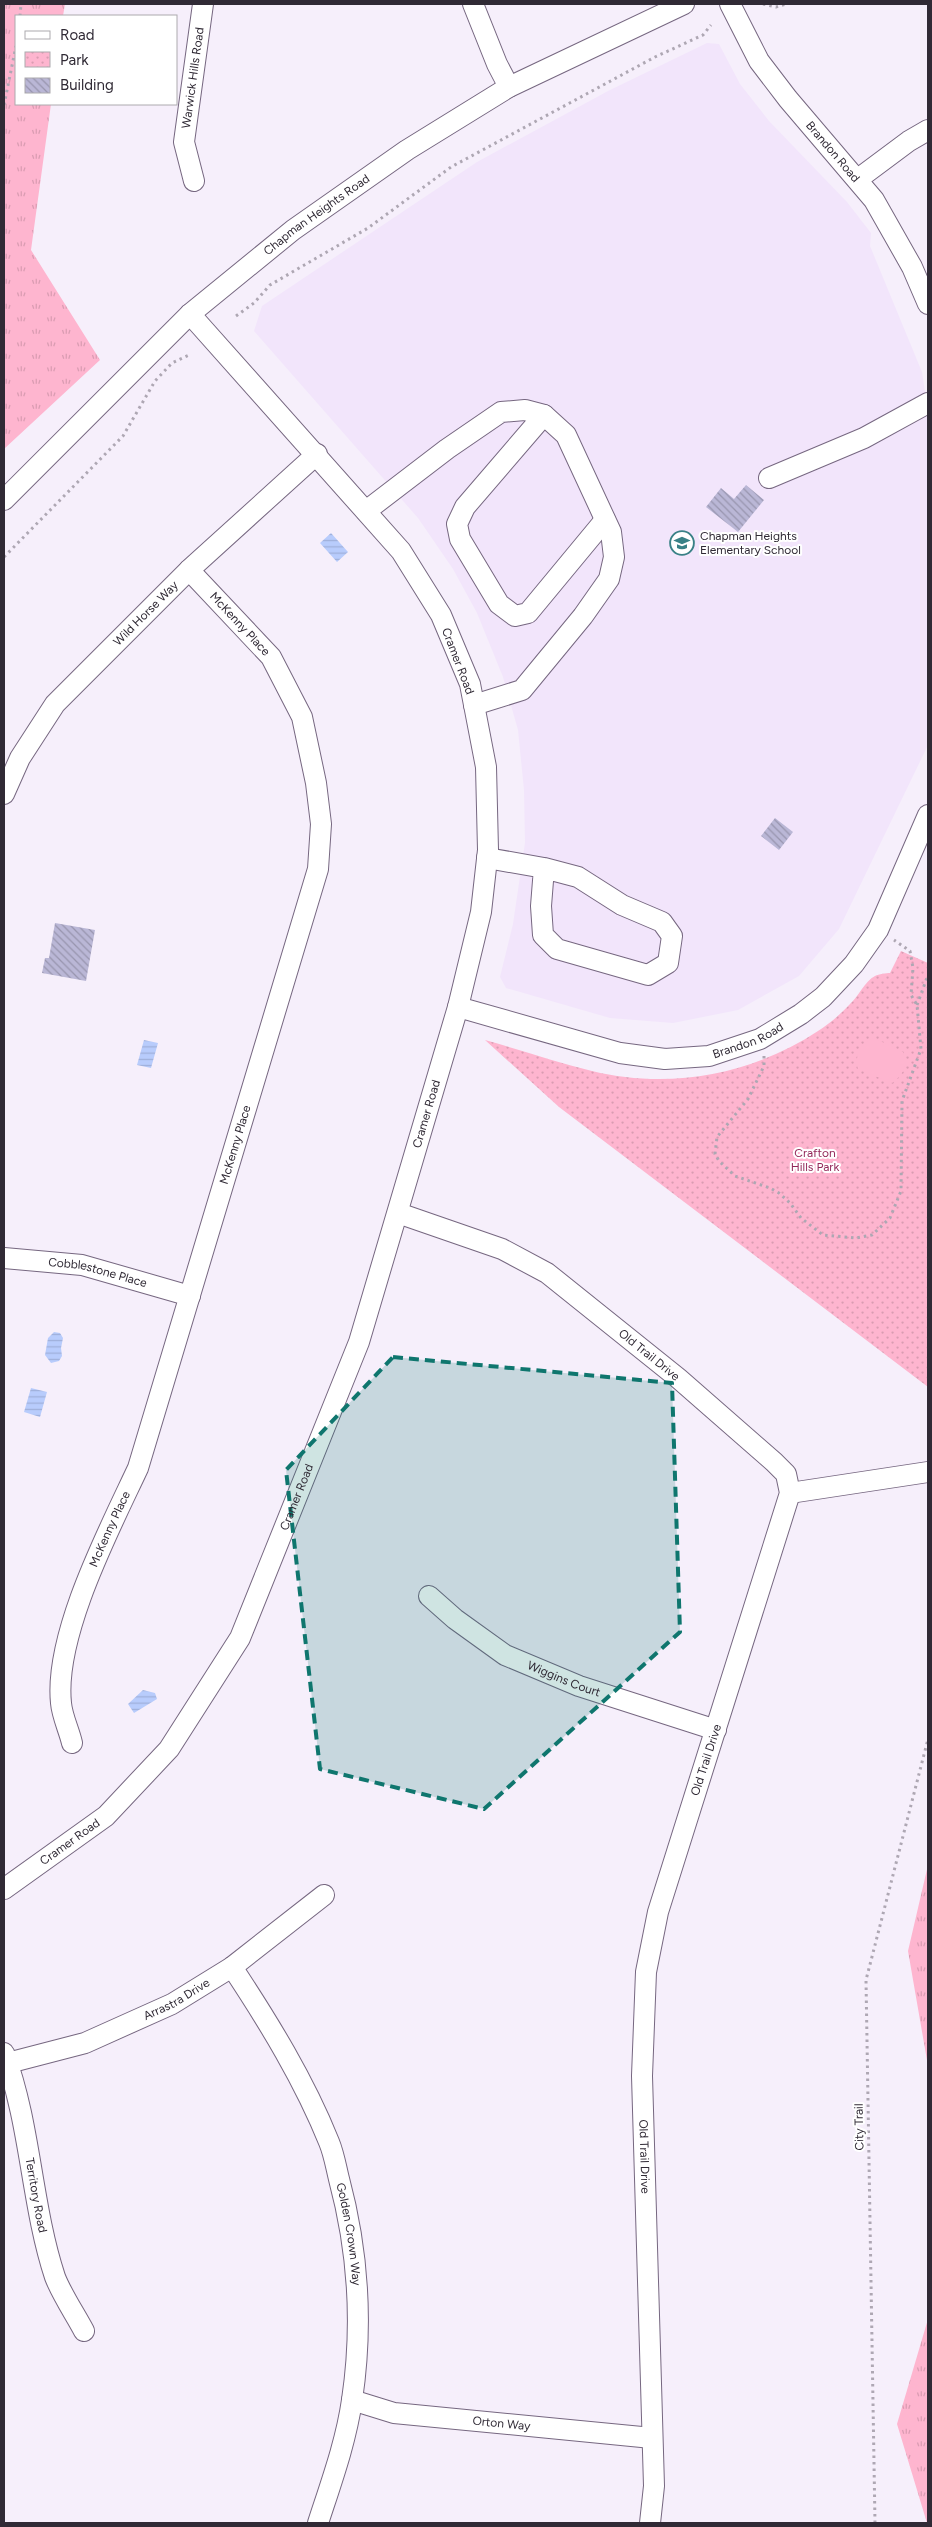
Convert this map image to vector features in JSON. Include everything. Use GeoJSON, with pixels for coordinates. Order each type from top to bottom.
{"type":"FeatureCollection","features":[{"type":"Feature","properties":{"kind":"street","name":"Warwick Hills Road"},"geometry":{"type":"LineString","coordinates":[[194,181],[184,142],[203,4]]}},
{"type":"Feature","properties":{"kind":"street"},"geometry":{"type":"LineString","coordinates":[[473,4],[497,64],[509,87]]}},
{"type":"Feature","properties":{"kind":"street","name":"Chapman Heights Road"},"geometry":{"type":"LineString","coordinates":[[4,500],[190,314],[293,230],[407,150],[509,87],[684,4]]}},
{"type":"Feature","properties":{"kind":"street","name":"Brandon Road"},"geometry":{"type":"LineString","coordinates":[[730,4],[759,61],[788,99],[874,200],[912,268],[928,304]]}},
{"type":"Feature","properties":{"kind":"street"},"geometry":{"type":"LineString","coordinates":[[858,179],[909,141],[928,130]]}},
{"type":"Feature","properties":{"kind":"street","name":"Cramer Road"},"geometry":{"type":"LineString","coordinates":[[4,1889],[106,1816],[169,1749],[240,1638],[358,1342],[458,1007],[481,912],[487,858],[486,767],[470,684],[441,615],[402,551],[190,314]]}},
{"type":"Feature","properties":{"kind":"street"},"geometry":{"type":"LineString","coordinates":[[769,478],[864,438],[928,403]]}},
{"type":"Feature","properties":{"kind":"street"},"geometry":{"type":"LineString","coordinates":[[366,511],[500,412],[525,410],[544,415],[566,436],[611,532],[614,558],[609,579],[594,601],[522,690],[474,705]]}},
{"type":"Feature","properties":{"kind":"street"},"geometry":{"type":"LineString","coordinates":[[544,415],[465,507],[457,524],[460,539],[499,604],[515,616],[528,613],[605,520]]}},
{"type":"Feature","properties":{"kind":"street","name":"Wild Horse Way"},"geometry":{"type":"LineString","coordinates":[[4,794],[20,758],[55,704],[189,570],[317,454]]}},
{"type":"Feature","properties":{"kind":"street","name":"McKenny Place"},"geometry":{"type":"LineString","coordinates":[[72,1743],[61,1704],[61,1672],[72,1624],[107,1534],[138,1468],[318,869],[321,824],[316,783],[302,717],[271,657],[189,570]]}},
{"type":"Feature","properties":{"kind":"street","name":"Brandon Road"},"geometry":{"type":"LineString","coordinates":[[458,1007],[620,1053],[665,1059],[709,1056],[760,1039],[801,1014],[823,996],[854,964],[878,930],[928,815]]}},
{"type":"Feature","properties":{"kind":"street"},"geometry":{"type":"LineString","coordinates":[[487,858],[544,868],[578,877],[622,905],[662,922],[672,936],[668,963],[648,975],[557,950],[543,935],[541,906],[544,868]]}},
{"type":"Feature","properties":{"kind":"street","name":"Old Trail Drive"},"geometry":{"type":"LineString","coordinates":[[398,1213],[502,1249],[547,1273],[678,1378],[774,1462],[786,1474],[790,1493],[658,1912],[646,1972],[642,2076],[654,2486],[650,2523]]}},
{"type":"Feature","properties":{"kind":"street","name":"Cobblestone Place"},"geometry":{"type":"LineString","coordinates":[[4,1258],[82,1265],[190,1296]]}},
{"type":"Feature","properties":{"kind":"street"},"geometry":{"type":"LineString","coordinates":[[790,1493],[928,1472]]}},
{"type":"Feature","properties":{"kind":"street","name":"Wiggins Court"},"geometry":{"type":"LineString","coordinates":[[429,1596],[505,1655],[579,1686],[716,1730]]}},
{"type":"Feature","properties":{"kind":"street","name":"Arrastra Drive"},"geometry":{"type":"LineString","coordinates":[[6,2058],[84,2043],[172,2004],[232,1967],[324,1895]]}},
{"type":"Feature","properties":{"kind":"street","name":"Golden Crown Way"},"geometry":{"type":"LineString","coordinates":[[232,1967],[261,2011],[308,2095],[330,2144],[351,2222],[358,2304],[352,2400],[339,2462],[318,2523]]}},
{"type":"Feature","properties":{"kind":"street","name":"Territory Road"},"geometry":{"type":"LineString","coordinates":[[6,2058],[56,2278],[84,2331]]}},
{"type":"Feature","properties":{"kind":"street","name":"Orton Way"},"geometry":{"type":"LineString","coordinates":[[352,2400],[394,2413],[652,2438]]}},
{"type":"Feature","properties":{"kind":"path"},"geometry":{"type":"LineString","coordinates":[[763,4],[776,7],[786,4]]}},
{"type":"Feature","properties":{"kind":"path"},"geometry":{"type":"LineString","coordinates":[[236,316],[254,303],[270,285],[368,228],[451,167],[655,57],[703,35],[711,25]]}},
{"type":"Feature","properties":{"kind":"path"},"geometry":{"type":"LineString","coordinates":[[4,105],[15,51]]}},
{"type":"Feature","properties":{"kind":"path"},"geometry":{"type":"LineString","coordinates":[[4,557],[123,436],[155,381],[172,363],[189,355]]}},
{"type":"Feature","properties":{"kind":"path"},"geometry":{"type":"LineString","coordinates":[[878,930],[910,951],[913,968],[911,995],[917,1005]]}},
{"type":"Feature","properties":{"kind":"path"},"geometry":{"type":"LineString","coordinates":[[760,1039],[764,1054],[764,1066],[748,1099],[717,1137],[715,1154],[723,1167],[735,1176],[770,1188],[779,1194],[790,1203],[801,1218],[823,1235],[856,1238],[872,1235],[890,1218],[901,1191],[902,1101],[921,1049],[917,1005],[928,975]]}},
{"type":"Feature","properties":{"kind":"path","name":"City Trail"},"geometry":{"type":"LineString","coordinates":[[875,2523],[866,1980],[928,1739]]}},
{"type":"Feature","properties":{"kind":"highlighted area"},"geometry":{"type":"Polygon","coordinates":[[[393,1357],[672,1383],[680,1632],[484,1809],[320,1769],[286,1470],[393,1357]]]}},
{"type":"Feature","properties":{"kind":"shaded area","name":"Chapman Heights Elementary School"},"geometry":{"type":"Polygon","coordinates":[[[707,43],[719,44],[740,84],[769,121],[847,202],[871,233],[870,246],[922,372],[928,411],[928,745],[839,929],[799,976],[738,1010],[673,1023],[610,1018],[506,988],[500,977],[513,924],[525,843],[524,790],[518,730],[503,677],[477,613],[453,569],[418,518],[254,331],[262,306],[477,162],[608,91],[707,43]]]}},
{"type":"Feature","properties":{"kind":"green space"},"geometry":{"type":"Polygon","coordinates":[[[4,4],[65,4],[63,15],[15,15],[15,105],[51,105],[31,250],[100,360],[4,449],[4,4]]]}},
{"type":"Feature","properties":{"kind":"green space","name":"Crafton Hills Park"},"geometry":{"type":"Polygon","coordinates":[[[901,951],[928,963],[928,1387],[559,1107],[485,1040],[592,1071],[621,1077],[651,1079],[709,1075],[738,1068],[765,1058],[792,1046],[818,1031],[831,1022],[853,1001],[871,978],[890,973],[901,951]]]}},
{"type":"Feature","properties":{"kind":"green space"},"geometry":{"type":"Polygon","coordinates":[[[874,1038],[903,1052],[905,1057],[904,1069],[892,1083],[858,1069],[857,1059],[862,1046],[874,1038]]]}},
{"type":"Feature","properties":{"kind":"green space"},"geometry":{"type":"Polygon","coordinates":[[[928,1865],[928,2066],[908,1951],[928,1865]]]}},
{"type":"Feature","properties":{"kind":"green space"},"geometry":{"type":"Polygon","coordinates":[[[928,2319],[928,2523],[927,2523],[897,2424],[928,2319]]]}},
{"type":"Feature","properties":{"kind":"water"},"geometry":{"type":"Polygon","coordinates":[[[331,533],[348,552],[337,562],[320,543],[331,533]]]}},
{"type":"Feature","properties":{"kind":"water"},"geometry":{"type":"Polygon","coordinates":[[[144,1040],[158,1043],[151,1068],[137,1065],[144,1040]]]}},
{"type":"Feature","properties":{"kind":"water"},"geometry":{"type":"Polygon","coordinates":[[[54,1332],[60,1333],[63,1338],[62,1356],[59,1361],[51,1363],[45,1355],[48,1338],[54,1332]]]}},
{"type":"Feature","properties":{"kind":"water"},"geometry":{"type":"Polygon","coordinates":[[[31,1388],[47,1392],[40,1417],[24,1412],[31,1388]]]}},
{"type":"Feature","properties":{"kind":"water"},"geometry":{"type":"Polygon","coordinates":[[[143,1690],[155,1693],[157,1699],[134,1713],[128,1704],[143,1690]]]}},
{"type":"Feature","properties":{"kind":"building"},"geometry":{"type":"Polygon","coordinates":[[[746,485],[764,500],[738,532],[706,507],[721,488],[734,499],[746,485]]]}},
{"type":"Feature","properties":{"kind":"building"},"geometry":{"type":"Polygon","coordinates":[[[775,818],[793,832],[779,850],[761,836],[775,818]]]}},
{"type":"Feature","properties":{"kind":"building"},"geometry":{"type":"Polygon","coordinates":[[[55,923],[95,930],[86,981],[42,973],[45,958],[49,958],[55,923]]]}},
{"type":"Feature","properties":{"kind":"place","name":"Chapman Heights Elementary School"},"geometry":{"type":"Point","coordinates":[682,543]}}]}
